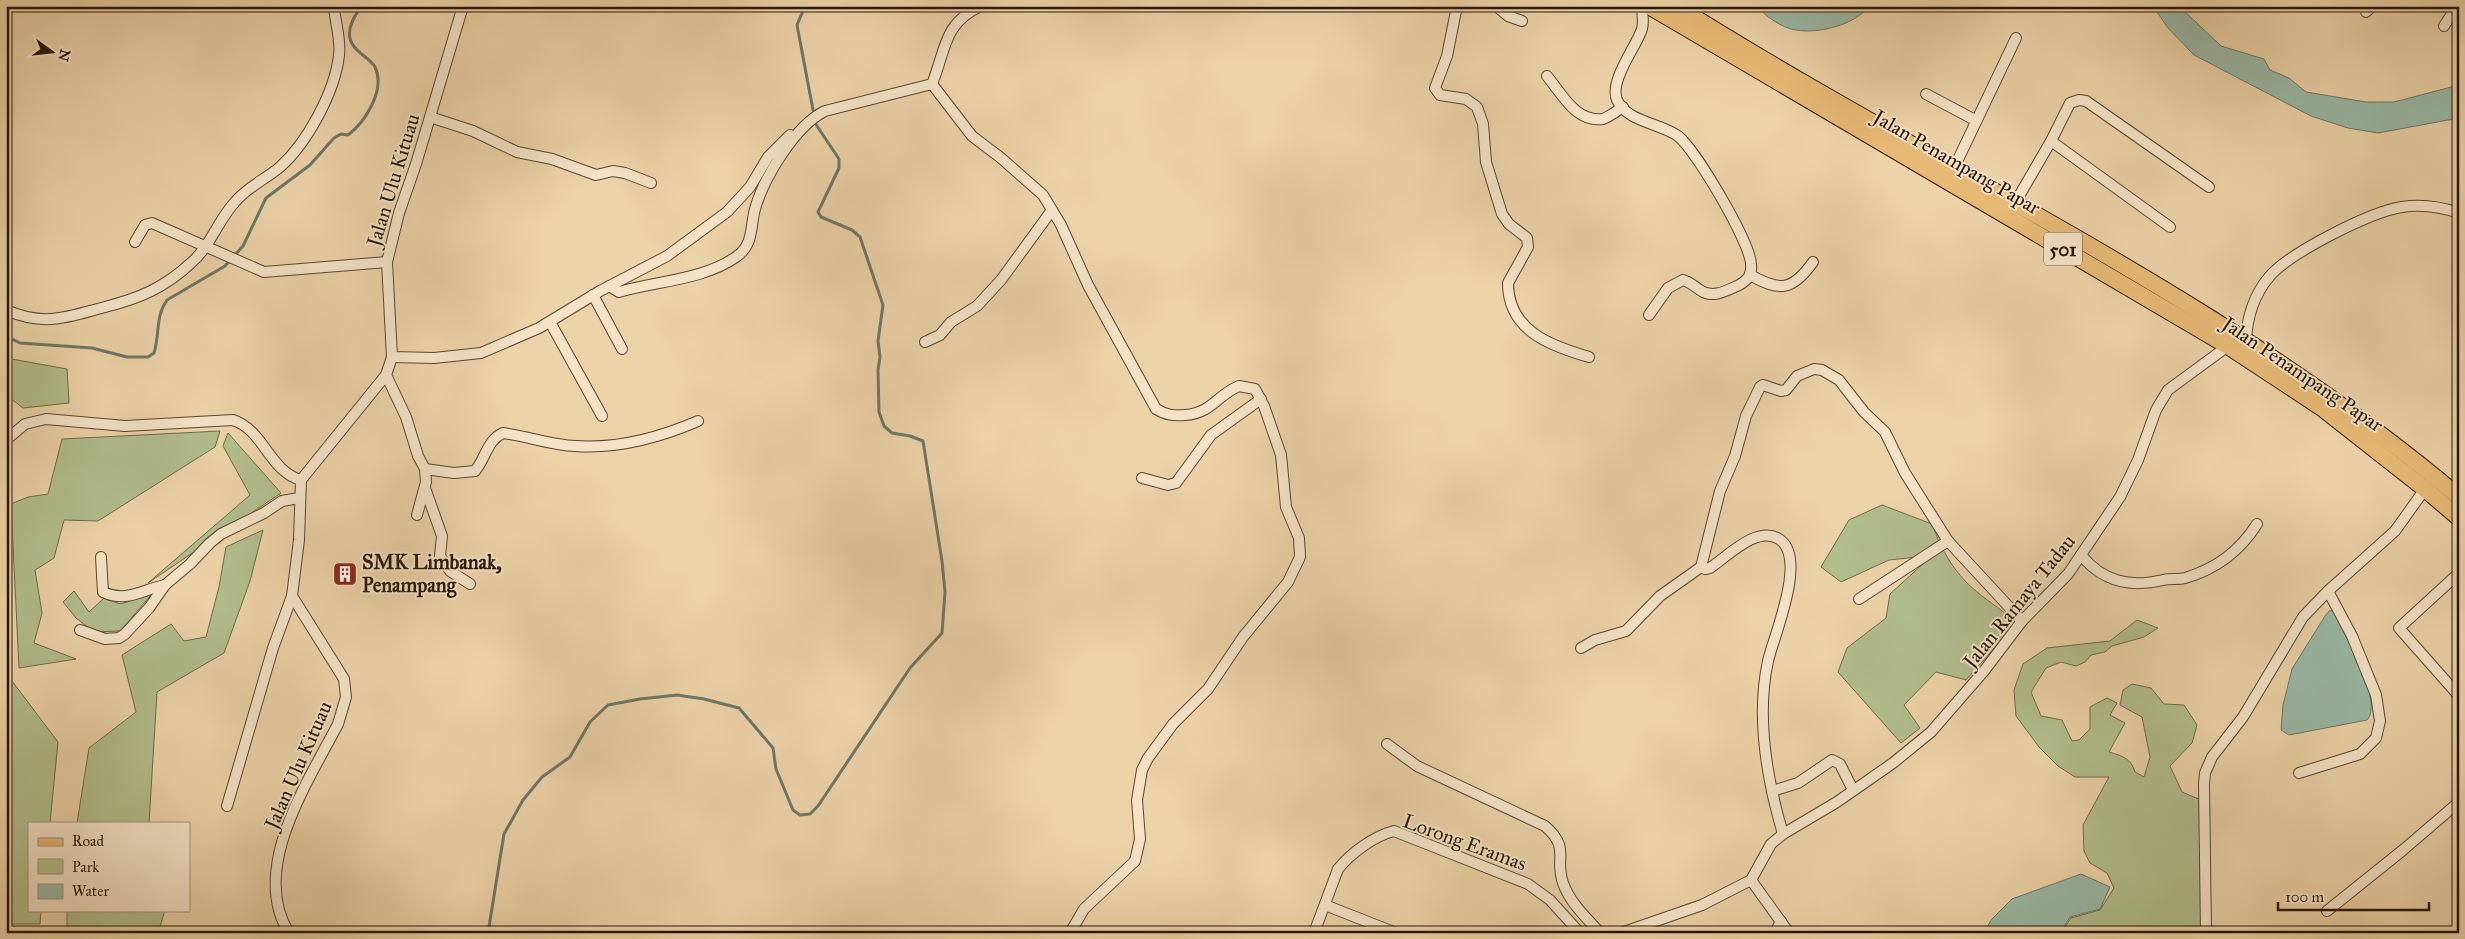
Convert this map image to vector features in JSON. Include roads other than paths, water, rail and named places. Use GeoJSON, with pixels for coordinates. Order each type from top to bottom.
{"type":"FeatureCollection","features":[{"type":"Feature","properties":{"kind":"main road","name":"Jalan Penampang Papar"},"geometry":{"type":"LineString","coordinates":[[1648,6],[2228,346],[2322,408],[2459,518]]}},
{"type":"Feature","properties":{"kind":"main road","name":"Jalan Penampang Papar"},"geometry":{"type":"LineString","coordinates":[[1676,6],[1741,47],[2016,203],[2246,341],[2326,394],[2459,497]]}},
{"type":"Feature","properties":{"kind":"street"},"geometry":{"type":"LineString","coordinates":[[6,310],[30,318],[54,320],[137,300],[152,293],[192,263],[235,201],[280,167],[298,148],[318,116],[336,70],[340,54],[334,6]]}},
{"type":"Feature","properties":{"kind":"street","name":"Jalan Ulu Kituau"},"geometry":{"type":"LineString","coordinates":[[301,480],[386,375],[392,357],[387,262],[399,213],[430,118],[463,6]]}},
{"type":"Feature","properties":{"kind":"street"},"geometry":{"type":"LineString","coordinates":[[932,84],[949,32],[963,16],[981,6]]}},
{"type":"Feature","properties":{"kind":"street"},"geometry":{"type":"LineString","coordinates":[[1457,6],[1447,56],[1435,88],[1440,94],[1466,99],[1477,107],[1483,124],[1486,162],[1502,214],[1509,224],[1527,238],[1528,247],[1508,283],[1514,307],[1526,328],[1537,338],[1589,357]]}},
{"type":"Feature","properties":{"kind":"street"},"geometry":{"type":"LineString","coordinates":[[1496,6],[1508,16],[1522,21]]}},
{"type":"Feature","properties":{"kind":"street"},"geometry":{"type":"LineString","coordinates":[[1642,6],[1642,28],[1616,87],[1617,100],[1633,116],[1672,132],[1688,146],[1747,246],[1751,263],[1750,275],[1732,288],[1711,294],[1700,290],[1688,281],[1678,282],[1668,288],[1649,315]]}},
{"type":"Feature","properties":{"kind":"street"},"geometry":{"type":"LineString","coordinates":[[2444,26],[2457,6]]}},
{"type":"Feature","properties":{"kind":"street"},"geometry":{"type":"LineString","coordinates":[[1954,168],[1975,120],[2016,38]]}},
{"type":"Feature","properties":{"kind":"street"},"geometry":{"type":"LineString","coordinates":[[1548,76],[1578,114],[1588,118],[1604,119],[1623,107]]}},
{"type":"Feature","properties":{"kind":"street"},"geometry":{"type":"LineString","coordinates":[[609,286],[619,292],[668,282],[724,264],[746,248],[752,229],[755,209],[780,159],[804,126],[816,115],[932,84]]}},
{"type":"Feature","properties":{"kind":"street"},"geometry":{"type":"LineString","coordinates":[[932,84],[972,136],[1043,195],[1088,285],[1156,408],[1173,416],[1202,413],[1239,386],[1254,389],[1261,399],[1281,456],[1286,506],[1299,538],[1300,557],[1288,582],[1243,636],[1208,689],[1173,724],[1148,758],[1142,770],[1137,800],[1140,839],[1135,861],[1084,909],[1070,933]]}},
{"type":"Feature","properties":{"kind":"street"},"geometry":{"type":"LineString","coordinates":[[1926,94],[1975,120]]}},
{"type":"Feature","properties":{"kind":"street"},"geometry":{"type":"LineString","coordinates":[[2016,203],[2051,141],[2060,119],[2070,103],[2079,100],[2086,101],[2209,187]]}},
{"type":"Feature","properties":{"kind":"street"},"geometry":{"type":"LineString","coordinates":[[430,118],[473,131],[517,152],[552,159],[596,175],[612,171],[625,173],[651,183]]}},
{"type":"Feature","properties":{"kind":"street"},"geometry":{"type":"LineString","coordinates":[[392,357],[434,358],[481,353],[550,322],[609,286],[667,256],[727,212],[750,187],[768,157],[794,131],[804,126]]}},
{"type":"Feature","properties":{"kind":"street"},"geometry":{"type":"LineString","coordinates":[[2051,141],[2170,228]]}},
{"type":"Feature","properties":{"kind":"street"},"geometry":{"type":"LineString","coordinates":[[750,187],[755,209]]}},
{"type":"Feature","properties":{"kind":"street"},"geometry":{"type":"LineString","coordinates":[[2246,341],[2249,316],[2260,290],[2275,271],[2299,254],[2369,218],[2402,207],[2420,206],[2459,212]]}},
{"type":"Feature","properties":{"kind":"street"},"geometry":{"type":"LineString","coordinates":[[925,342],[940,335],[951,322],[977,306],[1001,280],[1052,210]]}},
{"type":"Feature","properties":{"kind":"street"},"geometry":{"type":"LineString","coordinates":[[135,242],[145,225],[152,223],[235,261],[264,272],[387,262]]}},
{"type":"Feature","properties":{"kind":"street"},"geometry":{"type":"LineString","coordinates":[[1750,275],[1771,286],[1785,286],[1797,280],[1812,262]]}},
{"type":"Feature","properties":{"kind":"street"},"geometry":{"type":"LineString","coordinates":[[594,295],[622,349]]}},
{"type":"Feature","properties":{"kind":"street"},"geometry":{"type":"LineString","coordinates":[[550,322],[602,416]]}},
{"type":"Feature","properties":{"kind":"street","name":"Jalan Ramaya Tadau"},"geometry":{"type":"LineString","coordinates":[[1751,880],[1772,844],[1783,834],[1818,814],[1911,750],[1939,725],[1984,672],[2022,621],[2068,574],[2116,504],[2132,473],[2156,410],[2168,390],[2228,346]]}},
{"type":"Feature","properties":{"kind":"street"},"geometry":{"type":"LineString","coordinates":[[1581,648],[1595,640],[1626,631],[1660,596],[1701,567],[1720,491],[1735,456],[1755,394],[1763,385],[1781,391],[1786,390],[1797,376],[1814,369],[1832,375],[1864,412],[1881,427],[1905,473],[1948,541],[2022,621]]}},
{"type":"Feature","properties":{"kind":"street"},"geometry":{"type":"LineString","coordinates":[[386,375],[406,417],[418,456],[425,470],[425,488],[417,515]]}},
{"type":"Feature","properties":{"kind":"street"},"geometry":{"type":"LineString","coordinates":[[1142,478],[1168,485],[1176,483],[1211,435],[1261,399]]}},
{"type":"Feature","properties":{"kind":"street"},"geometry":{"type":"LineString","coordinates":[[6,440],[25,424],[46,419],[124,426],[149,426],[196,420],[232,420],[247,427],[255,434],[290,477],[301,480],[298,540],[292,596],[275,641],[226,806]]}},
{"type":"Feature","properties":{"kind":"street"},"geometry":{"type":"LineString","coordinates":[[425,470],[454,473],[475,471],[491,442],[503,432],[576,446],[604,445],[673,432],[698,420]]}},
{"type":"Feature","properties":{"kind":"street"},"geometry":{"type":"LineString","coordinates":[[425,488],[442,536],[440,556],[450,571],[470,584]]}},
{"type":"Feature","properties":{"kind":"street"},"geometry":{"type":"LineString","coordinates":[[2206,933],[2204,784],[2208,763],[2252,702],[2303,616],[2395,531],[2425,489]]}},
{"type":"Feature","properties":{"kind":"street"},"geometry":{"type":"LineString","coordinates":[[80,630],[98,638],[119,638],[142,616],[165,585],[221,534],[264,513],[282,501],[299,498]]}},
{"type":"Feature","properties":{"kind":"street"},"geometry":{"type":"LineString","coordinates":[[2081,555],[2090,567],[2116,582],[2147,584],[2178,579],[2197,573],[2234,553],[2246,542],[2257,524]]}},
{"type":"Feature","properties":{"kind":"street"},"geometry":{"type":"LineString","coordinates":[[1701,567],[1705,569],[1710,568],[1743,543],[1759,536],[1780,539],[1791,556],[1792,567],[1788,590],[1765,679],[1764,722],[1772,791],[1783,834]]}},
{"type":"Feature","properties":{"kind":"street"},"geometry":{"type":"LineString","coordinates":[[1859,599],[1948,541]]}},
{"type":"Feature","properties":{"kind":"street"},"geometry":{"type":"LineString","coordinates":[[101,557],[103,592],[112,596],[128,597],[165,585]]}},
{"type":"Feature","properties":{"kind":"street"},"geometry":{"type":"LineString","coordinates":[[2459,573],[2399,628],[2459,696]]}},
{"type":"Feature","properties":{"kind":"street"},"geometry":{"type":"LineString","coordinates":[[2299,773],[2360,754],[2376,738],[2380,721],[2376,695],[2352,636],[2328,591]]}},
{"type":"Feature","properties":{"kind":"street","name":"Jalan Ulu Kituau"},"geometry":{"type":"LineString","coordinates":[[289,933],[278,910],[275,897],[278,858],[297,806],[338,724],[343,710],[347,687],[338,668],[292,596]]}},
{"type":"Feature","properties":{"kind":"street"},"geometry":{"type":"LineString","coordinates":[[1388,744],[1417,766],[1550,830],[1560,842],[1562,880],[1568,896],[1600,933]]}},
{"type":"Feature","properties":{"kind":"street"},"geometry":{"type":"LineString","coordinates":[[1772,791],[1798,783],[1832,760],[1840,764],[1853,790]]}},
{"type":"Feature","properties":{"kind":"street"},"geometry":{"type":"LineString","coordinates":[[2327,911],[2459,802]]}},
{"type":"Feature","properties":{"kind":"street","name":"Lorong Eramas"},"geometry":{"type":"LineString","coordinates":[[1314,933],[1338,870],[1344,862],[1374,840],[1394,831],[1528,884],[1550,900],[1580,933]]}},
{"type":"Feature","properties":{"kind":"street"},"geometry":{"type":"LineString","coordinates":[[1621,933],[1709,902],[1751,880],[1789,933]]}},
{"type":"Feature","properties":{"kind":"street"},"geometry":{"type":"LineString","coordinates":[[1324,905],[1396,933]]}},
{"type":"Feature","properties":{"kind":"street"},"geometry":{"type":"LineString","coordinates":[[1775,933],[1780,921]]}},
{"type":"Feature","properties":{"kind":"water"},"geometry":{"type":"Polygon","coordinates":[[[1756,6],[1869,6],[1863,13],[1836,27],[1805,31],[1790,29],[1779,24],[1756,6]]]}},
{"type":"Feature","properties":{"kind":"water"},"geometry":{"type":"Polygon","coordinates":[[[2153,6],[2179,6],[2221,46],[2264,59],[2270,70],[2289,78],[2306,92],[2366,102],[2394,102],[2459,85],[2459,118],[2378,133],[2348,128],[2311,116],[2194,55],[2168,28],[2153,6]]]}},
{"type":"Feature","properties":{"kind":"water"},"geometry":{"type":"Polygon","coordinates":[[[2336,610],[2367,683],[2371,699],[2371,712],[2367,720],[2289,735],[2281,730],[2283,705],[2292,669],[2325,616],[2329,611],[2336,610]]]}},
{"type":"Feature","properties":{"kind":"water"},"geometry":{"type":"Polygon","coordinates":[[[2081,874],[2110,887],[2100,909],[2070,917],[2060,933],[1983,933],[1992,919],[2012,899],[2081,874]]]}},
{"type":"Feature","properties":{"kind":"waterway"},"geometry":{"type":"LineString","coordinates":[[6,336],[20,343],[92,348],[127,357],[148,357],[154,353],[159,319],[167,300],[225,266],[243,246],[266,198],[310,165],[334,138],[341,134],[348,135],[367,114],[376,95],[378,76],[375,67],[355,48],[349,35],[353,19],[362,6]]}},
{"type":"Feature","properties":{"kind":"waterway"},"geometry":{"type":"LineString","coordinates":[[805,6],[797,25],[813,110]]}},
{"type":"Feature","properties":{"kind":"waterway"},"geometry":{"type":"LineString","coordinates":[[488,933],[504,834],[523,800],[542,777],[570,757],[590,722],[608,705],[677,695],[704,699],[739,708],[773,748],[776,769],[793,810],[800,815],[810,814],[818,806],[910,668],[942,633],[945,592],[942,561],[923,441],[910,436],[892,433],[884,426],[879,412],[878,370],[880,357],[878,341],[883,305],[860,237],[852,230],[821,217],[818,212],[839,168],[839,159],[815,123]]}},
{"type":"Feature","properties":{"kind":"place","name":"SMK Limbanak, Penampang"},"geometry":{"type":"Point","coordinates":[345,574]}}]}
